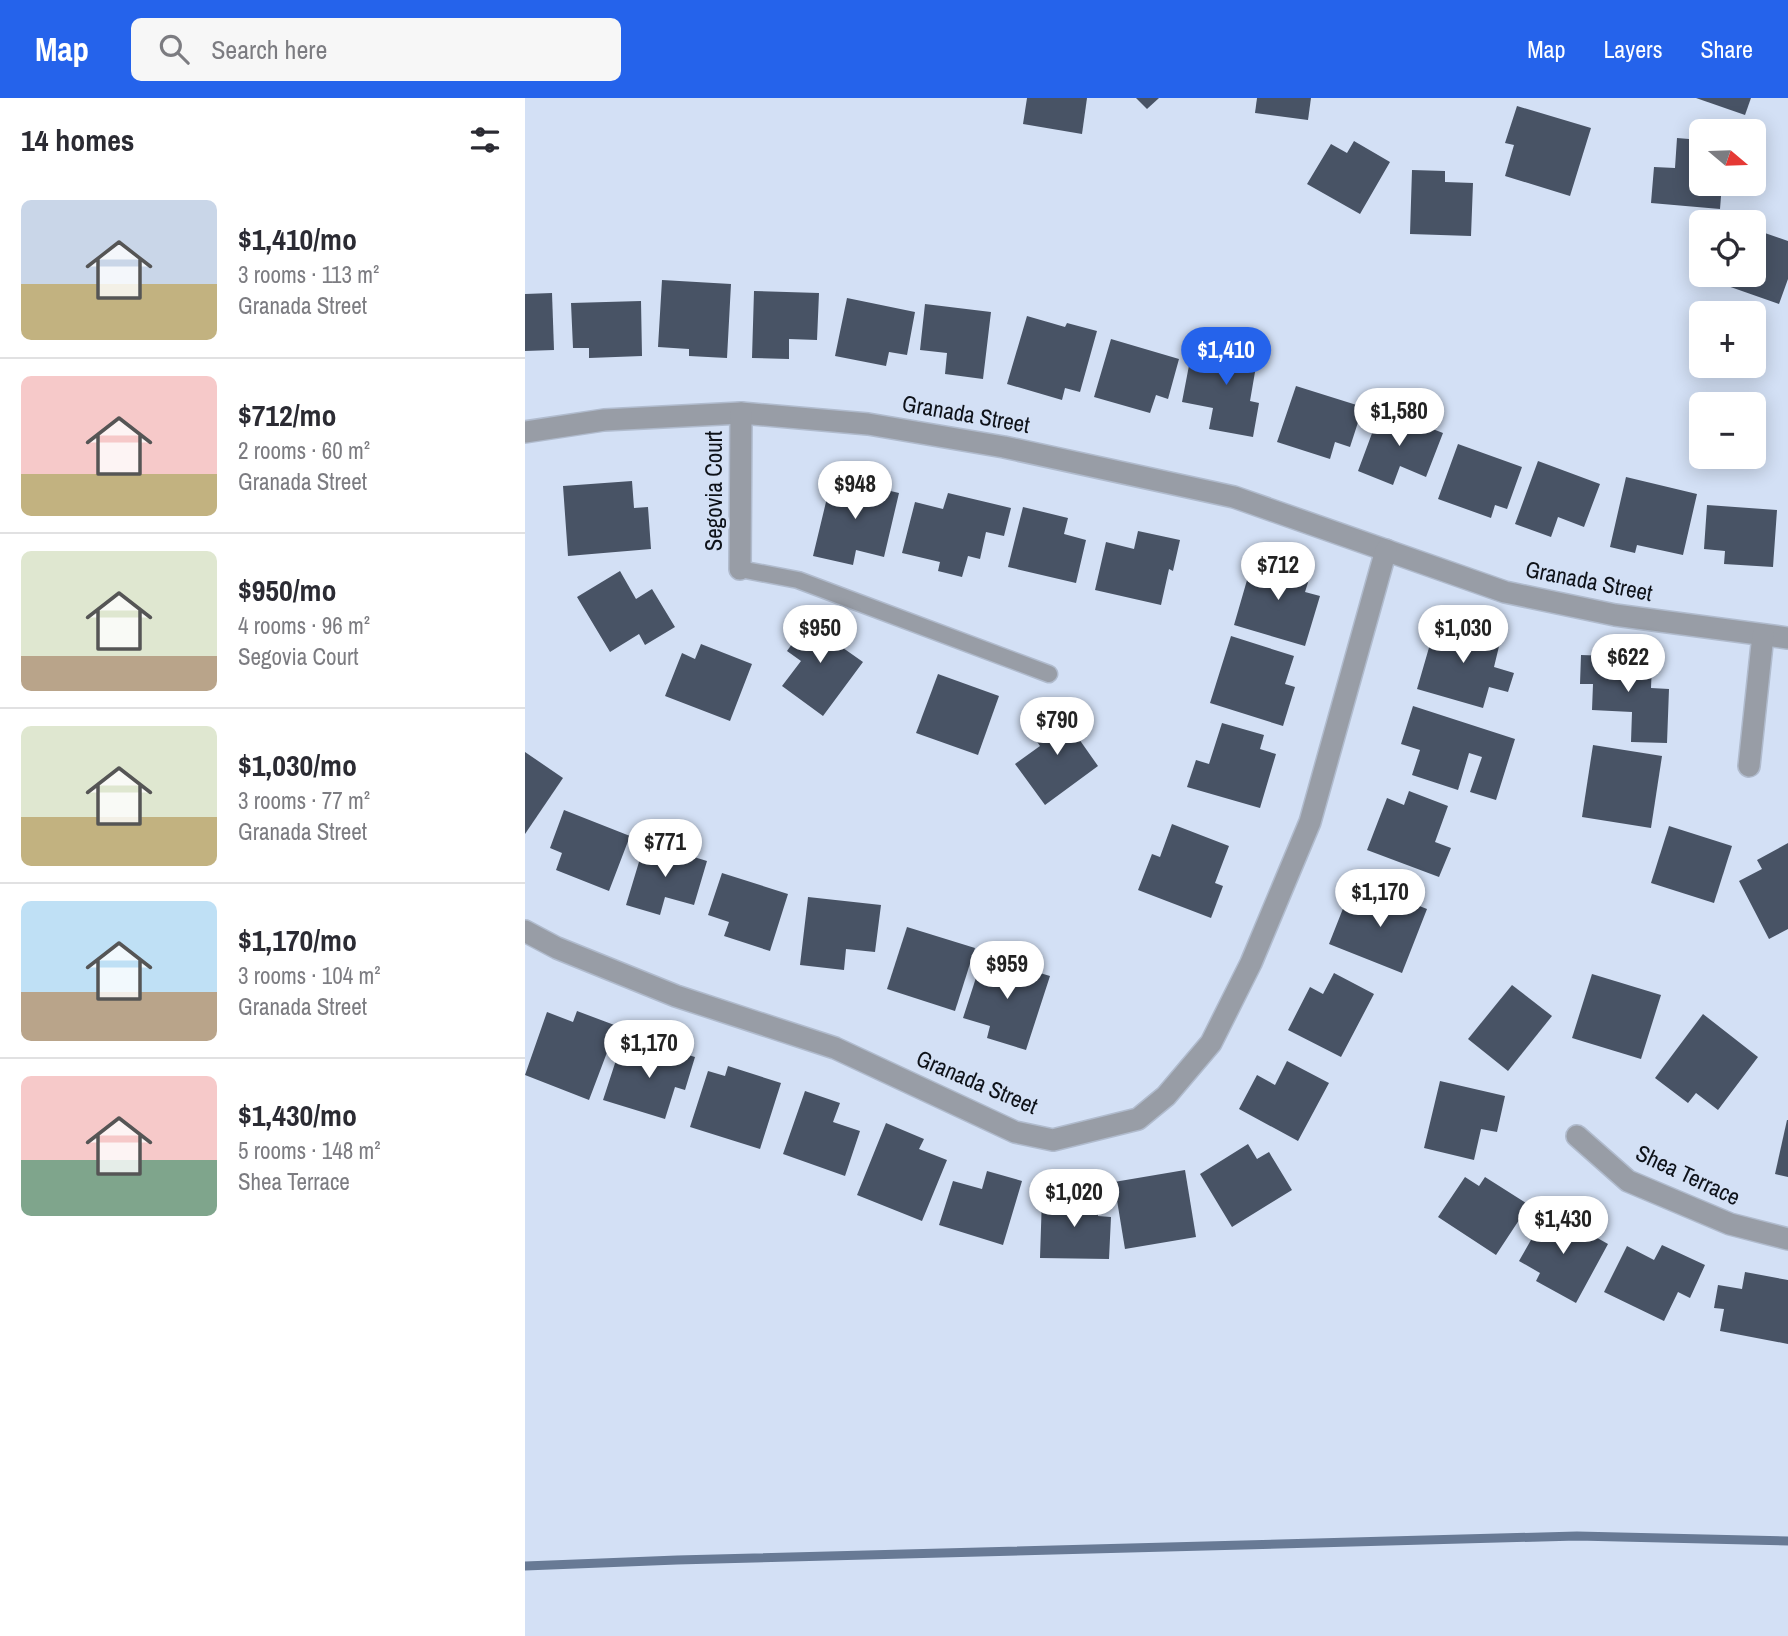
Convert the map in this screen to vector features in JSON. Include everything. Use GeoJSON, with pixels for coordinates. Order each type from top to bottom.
{"type":"FeatureCollection","features":[{"type":"Feature","properties":{"kind":"street","name":"Granada Street"},"geometry":{"type":"LineString","coordinates":[[525,432],[604,420],[741,413],[868,424],[1004,447],[1234,497],[1506,592],[1615,615],[1788,638]]}},
{"type":"Feature","properties":{"kind":"street","name":"Segovia Court"},"geometry":{"type":"LineString","coordinates":[[740,569],[741,413]]}},
{"type":"Feature","properties":{"kind":"street","name":"Granada Street"},"geometry":{"type":"LineString","coordinates":[[525,931],[557,948],[676,996],[835,1048],[1015,1132],[1053,1140],[1138,1119],[1166,1096],[1210,1043],[1251,963],[1310,822],[1386,550]]}},
{"type":"Feature","properties":{"kind":"street"},"geometry":{"type":"LineString","coordinates":[[1749,766],[1763,635]]}},
{"type":"Feature","properties":{"kind":"street","name":"Shea Terrace"},"geometry":{"type":"LineString","coordinates":[[1577,1136],[1628,1181],[1730,1224],[1788,1239]]}},
{"type":"Feature","properties":{"kind":"lane"},"geometry":{"type":"LineString","coordinates":[[740,569],[798,580],[1049,674]]}},
{"type":"Feature","properties":{"kind":"building"},"geometry":{"type":"Polygon","coordinates":[[[1027,98],[1087,98],[1082,134],[1023,124],[1027,98]]]}},
{"type":"Feature","properties":{"kind":"building"},"geometry":{"type":"Polygon","coordinates":[[[1136,98],[1159,98],[1147,109],[1136,98]]]}},
{"type":"Feature","properties":{"kind":"building"},"geometry":{"type":"Polygon","coordinates":[[[1257,98],[1311,98],[1308,120],[1255,113],[1257,98]]]}},
{"type":"Feature","properties":{"kind":"building"},"geometry":{"type":"Polygon","coordinates":[[[1696,98],[1751,98],[1745,115],[1696,98]]]}},
{"type":"Feature","properties":{"kind":"building"},"geometry":{"type":"Polygon","coordinates":[[[1517,106],[1591,128],[1570,196],[1505,176],[1514,145],[1505,143],[1517,106]]]}},
{"type":"Feature","properties":{"kind":"building"},"geometry":{"type":"Polygon","coordinates":[[[1677,138],[1689,139],[1689,196],[1721,196],[1720,209],[1651,203],[1654,167],[1675,168],[1677,138]]]}},
{"type":"Feature","properties":{"kind":"building"},"geometry":{"type":"Polygon","coordinates":[[[1354,141],[1390,162],[1360,214],[1307,184],[1331,144],[1347,153],[1354,141]]]}},
{"type":"Feature","properties":{"kind":"building"},"geometry":{"type":"Polygon","coordinates":[[[1412,170],[1445,171],[1445,182],[1473,183],[1471,236],[1410,234],[1412,170]]]}},
{"type":"Feature","properties":{"kind":"building"},"geometry":{"type":"Polygon","coordinates":[[[1766,233],[1788,241],[1788,279],[1779,304],[1731,287],[1766,287],[1766,233]]]}},
{"type":"Feature","properties":{"kind":"building"},"geometry":{"type":"Polygon","coordinates":[[[662,280],[731,284],[727,358],[689,356],[689,349],[658,347],[662,280]]]}},
{"type":"Feature","properties":{"kind":"building"},"geometry":{"type":"Polygon","coordinates":[[[754,291],[819,293],[817,340],[789,339],[789,359],[752,358],[754,291]]]}},
{"type":"Feature","properties":{"kind":"building"},"geometry":{"type":"Polygon","coordinates":[[[552,293],[554,350],[525,351],[525,294],[552,293]]]}},
{"type":"Feature","properties":{"kind":"building"},"geometry":{"type":"Polygon","coordinates":[[[847,298],[915,312],[907,355],[889,352],[886,366],[835,356],[847,298]]]}},
{"type":"Feature","properties":{"kind":"building"},"geometry":{"type":"Polygon","coordinates":[[[641,301],[642,356],[589,358],[589,348],[573,348],[571,303],[641,301]]]}},
{"type":"Feature","properties":{"kind":"building"},"geometry":{"type":"Polygon","coordinates":[[[925,304],[991,312],[983,379],[945,374],[947,353],[920,350],[925,304]]]}},
{"type":"Feature","properties":{"kind":"building"},"geometry":{"type":"Polygon","coordinates":[[[1027,316],[1065,327],[1067,323],[1097,331],[1080,392],[1065,388],[1062,400],[1007,384],[1027,316]]]}},
{"type":"Feature","properties":{"kind":"building"},"geometry":{"type":"Polygon","coordinates":[[[1227,337],[1260,343],[1250,401],[1259,403],[1253,437],[1209,429],[1213,408],[1182,402],[1191,355],[1222,361],[1227,337]]]}},
{"type":"Feature","properties":{"kind":"building"},"geometry":{"type":"Polygon","coordinates":[[[1111,339],[1179,359],[1168,399],[1156,395],[1150,413],[1094,397],[1111,339]]]}},
{"type":"Feature","properties":{"kind":"building"},"geometry":{"type":"Polygon","coordinates":[[[1296,386],[1363,407],[1350,447],[1335,442],[1330,459],[1277,442],[1296,386]]]}},
{"type":"Feature","properties":{"kind":"building"},"geometry":{"type":"Polygon","coordinates":[[[1381,409],[1443,433],[1426,477],[1400,466],[1393,485],[1358,471],[1381,409]]]}},
{"type":"Feature","properties":{"kind":"building"},"geometry":{"type":"Polygon","coordinates":[[[1458,444],[1522,467],[1507,509],[1495,505],[1491,518],[1438,499],[1458,444]]]}},
{"type":"Feature","properties":{"kind":"building"},"geometry":{"type":"Polygon","coordinates":[[[1538,461],[1600,484],[1584,527],[1558,517],[1551,537],[1515,524],[1538,461]]]}},
{"type":"Feature","properties":{"kind":"building"},"geometry":{"type":"Polygon","coordinates":[[[832,477],[899,493],[884,557],[856,550],[853,565],[813,556],[832,477]]]}},
{"type":"Feature","properties":{"kind":"building"},"geometry":{"type":"Polygon","coordinates":[[[1626,477],[1697,494],[1683,555],[1637,545],[1635,553],[1610,547],[1626,477]]]}},
{"type":"Feature","properties":{"kind":"building"},"geometry":{"type":"Polygon","coordinates":[[[632,481],[634,508],[648,507],[651,549],[568,556],[563,486],[632,481]]]}},
{"type":"Feature","properties":{"kind":"building"},"geometry":{"type":"Polygon","coordinates":[[[948,493],[1011,508],[1004,536],[986,532],[980,559],[968,556],[962,577],[938,571],[940,562],[902,553],[915,502],[943,509],[948,493]]]}},
{"type":"Feature","properties":{"kind":"building"},"geometry":{"type":"Polygon","coordinates":[[[1707,505],[1777,510],[1773,567],[1724,564],[1725,551],[1704,549],[1707,505]]]}},
{"type":"Feature","properties":{"kind":"building"},"geometry":{"type":"Polygon","coordinates":[[[1023,507],[1068,518],[1064,534],[1086,540],[1076,583],[1008,567],[1023,507]]]}},
{"type":"Feature","properties":{"kind":"building"},"geometry":{"type":"Polygon","coordinates":[[[1138,531],[1180,540],[1173,571],[1169,569],[1161,605],[1095,590],[1106,542],[1134,549],[1138,531]]]}},
{"type":"Feature","properties":{"kind":"building"},"geometry":{"type":"Polygon","coordinates":[[[1254,556],[1311,573],[1305,592],[1320,596],[1305,646],[1234,625],[1254,556]]]}},
{"type":"Feature","properties":{"kind":"building"},"geometry":{"type":"Polygon","coordinates":[[[620,571],[636,599],[652,589],[675,627],[645,645],[639,634],[610,652],[577,597],[620,571]]]}},
{"type":"Feature","properties":{"kind":"building"},"geometry":{"type":"Polygon","coordinates":[[[815,612],[843,633],[836,643],[863,662],[823,716],[782,686],[801,661],[787,651],[815,612]]]}},
{"type":"Feature","properties":{"kind":"building"},"geometry":{"type":"Polygon","coordinates":[[[1437,620],[1501,638],[1494,667],[1514,673],[1508,692],[1489,687],[1483,708],[1417,689],[1437,620]]]}},
{"type":"Feature","properties":{"kind":"building"},"geometry":{"type":"Polygon","coordinates":[[[1231,636],[1294,656],[1285,684],[1295,687],[1283,726],[1210,703],[1231,636]]]}},
{"type":"Feature","properties":{"kind":"building"},"geometry":{"type":"Polygon","coordinates":[[[701,644],[752,664],[730,721],[665,696],[682,653],[695,659],[701,644]]]}},
{"type":"Feature","properties":{"kind":"building"},"geometry":{"type":"Polygon","coordinates":[[[1610,645],[1623,646],[1622,662],[1652,663],[1651,688],[1669,689],[1667,743],[1631,742],[1632,712],[1592,710],[1593,684],[1580,684],[1581,655],[1610,656],[1610,645]]]}},
{"type":"Feature","properties":{"kind":"building"},"geometry":{"type":"Polygon","coordinates":[[[938,674],[999,696],[978,755],[916,733],[938,674]]]}},
{"type":"Feature","properties":{"kind":"building"},"geometry":{"type":"Polygon","coordinates":[[[1069,706],[1089,733],[1079,739],[1098,766],[1045,805],[1015,764],[1040,746],[1031,733],[1069,706]]]}},
{"type":"Feature","properties":{"kind":"building"},"geometry":{"type":"Polygon","coordinates":[[[1413,706],[1515,739],[1496,800],[1470,792],[1482,757],[1469,753],[1458,790],[1412,775],[1420,750],[1401,744],[1413,706]]]}},
{"type":"Feature","properties":{"kind":"building"},"geometry":{"type":"Polygon","coordinates":[[[1222,723],[1264,735],[1260,749],[1276,754],[1260,808],[1187,787],[1196,760],[1209,764],[1222,723]]]}},
{"type":"Feature","properties":{"kind":"building"},"geometry":{"type":"Polygon","coordinates":[[[1593,745],[1662,756],[1651,828],[1582,817],[1593,745]]]}},
{"type":"Feature","properties":{"kind":"building"},"geometry":{"type":"Polygon","coordinates":[[[525,752],[563,778],[525,834],[525,752]]]}},
{"type":"Feature","properties":{"kind":"building"},"geometry":{"type":"Polygon","coordinates":[[[1409,791],[1448,806],[1435,842],[1451,848],[1439,877],[1367,850],[1387,798],[1404,805],[1409,791]]]}},
{"type":"Feature","properties":{"kind":"building"},"geometry":{"type":"Polygon","coordinates":[[[564,810],[630,836],[609,891],[556,870],[562,853],[550,848],[564,810]]]}},
{"type":"Feature","properties":{"kind":"building"},"geometry":{"type":"Polygon","coordinates":[[[1172,824],[1229,846],[1215,883],[1223,886],[1211,918],[1138,890],[1152,854],[1160,857],[1172,824]]]}},
{"type":"Feature","properties":{"kind":"building"},"geometry":{"type":"Polygon","coordinates":[[[1669,826],[1732,846],[1714,903],[1651,883],[1669,826]]]}},
{"type":"Feature","properties":{"kind":"building"},"geometry":{"type":"Polygon","coordinates":[[[645,842],[707,861],[694,905],[665,897],[660,915],[626,905],[645,842]]]}},
{"type":"Feature","properties":{"kind":"building"},"geometry":{"type":"Polygon","coordinates":[[[1788,843],[1788,929],[1769,939],[1739,881],[1762,869],[1757,860],[1788,843]]]}},
{"type":"Feature","properties":{"kind":"building"},"geometry":{"type":"Polygon","coordinates":[[[722,873],[788,894],[770,951],[724,936],[729,922],[708,915],[722,873]]]}},
{"type":"Feature","properties":{"kind":"building"},"geometry":{"type":"Polygon","coordinates":[[[1369,886],[1427,909],[1402,973],[1329,944],[1344,906],[1359,912],[1369,886]]]}},
{"type":"Feature","properties":{"kind":"building"},"geometry":{"type":"Polygon","coordinates":[[[808,897],[881,905],[875,952],[846,949],[844,970],[800,965],[808,897]]]}},
{"type":"Feature","properties":{"kind":"building"},"geometry":{"type":"Polygon","coordinates":[[[907,927],[975,948],[955,1011],[887,989],[907,927]]]}},
{"type":"Feature","properties":{"kind":"building"},"geometry":{"type":"Polygon","coordinates":[[[983,956],[1050,976],[1026,1050],[987,1038],[990,1026],[963,1018],[983,956]]]}},
{"type":"Feature","properties":{"kind":"building"},"geometry":{"type":"Polygon","coordinates":[[[1334,973],[1374,994],[1341,1057],[1288,1030],[1310,987],[1323,994],[1334,973]]]}},
{"type":"Feature","properties":{"kind":"building"},"geometry":{"type":"Polygon","coordinates":[[[1592,974],[1661,995],[1641,1059],[1572,1038],[1592,974]]]}},
{"type":"Feature","properties":{"kind":"building"},"geometry":{"type":"Polygon","coordinates":[[[1512,985],[1552,1016],[1508,1071],[1468,1039],[1512,985]]]}},
{"type":"Feature","properties":{"kind":"building"},"geometry":{"type":"Polygon","coordinates":[[[577,1011],[617,1026],[589,1100],[525,1075],[547,1012],[573,1022],[577,1011]]]}},
{"type":"Feature","properties":{"kind":"building"},"geometry":{"type":"Polygon","coordinates":[[[1703,1014],[1758,1057],[1718,1110],[1696,1093],[1688,1103],[1655,1078],[1703,1014]]]}},
{"type":"Feature","properties":{"kind":"building"},"geometry":{"type":"Polygon","coordinates":[[[653,1044],[695,1057],[685,1090],[675,1087],[665,1119],[603,1100],[619,1051],[648,1060],[653,1044]]]}},
{"type":"Feature","properties":{"kind":"building"},"geometry":{"type":"Polygon","coordinates":[[[1287,1061],[1329,1083],[1298,1141],[1239,1109],[1257,1075],[1275,1085],[1287,1061]]]}},
{"type":"Feature","properties":{"kind":"building"},"geometry":{"type":"Polygon","coordinates":[[[728,1066],[781,1083],[760,1149],[690,1127],[708,1071],[725,1076],[728,1066]]]}},
{"type":"Feature","properties":{"kind":"building"},"geometry":{"type":"Polygon","coordinates":[[[1440,1081],[1505,1096],[1497,1132],[1481,1129],[1474,1160],[1424,1148],[1440,1081]]]}},
{"type":"Feature","properties":{"kind":"building"},"geometry":{"type":"Polygon","coordinates":[[[805,1091],[840,1103],[833,1122],[860,1131],[845,1176],[783,1154],[805,1091]]]}},
{"type":"Feature","properties":{"kind":"building"},"geometry":{"type":"Polygon","coordinates":[[[1788,1120],[1788,1177],[1775,1174],[1788,1120]]]}},
{"type":"Feature","properties":{"kind":"building"},"geometry":{"type":"Polygon","coordinates":[[[886,1123],[924,1139],[919,1149],[947,1160],[922,1221],[857,1195],[886,1123]]]}},
{"type":"Feature","properties":{"kind":"building"},"geometry":{"type":"Polygon","coordinates":[[[1248,1144],[1257,1159],[1269,1152],[1292,1190],[1232,1227],[1200,1174],[1248,1144]]]}},
{"type":"Feature","properties":{"kind":"building"},"geometry":{"type":"Polygon","coordinates":[[[1185,1170],[1196,1237],[1125,1249],[1114,1182],[1185,1170]]]}},
{"type":"Feature","properties":{"kind":"building"},"geometry":{"type":"Polygon","coordinates":[[[987,1171],[1022,1181],[1003,1245],[939,1225],[953,1181],[982,1189],[987,1171]]]}},
{"type":"Feature","properties":{"kind":"building"},"geometry":{"type":"Polygon","coordinates":[[[1465,1177],[1479,1186],[1485,1177],[1529,1205],[1496,1255],[1438,1217],[1465,1177]]]}},
{"type":"Feature","properties":{"kind":"building"},"geometry":{"type":"Polygon","coordinates":[[[1042,1197],[1098,1198],[1098,1216],[1111,1217],[1109,1259],[1040,1258],[1042,1197]]]}},
{"type":"Feature","properties":{"kind":"building"},"geometry":{"type":"Polygon","coordinates":[[[1548,1210],[1608,1244],[1576,1303],[1536,1281],[1540,1273],[1519,1261],[1548,1210]]]}},
{"type":"Feature","properties":{"kind":"building"},"geometry":{"type":"Polygon","coordinates":[[[1662,1245],[1705,1265],[1690,1298],[1678,1292],[1664,1321],[1604,1292],[1627,1246],[1654,1260],[1662,1245]]]}},
{"type":"Feature","properties":{"kind":"building"},"geometry":{"type":"Polygon","coordinates":[[[1745,1272],[1788,1280],[1788,1344],[1720,1331],[1724,1309],[1714,1308],[1718,1285],[1742,1289],[1745,1272]]]}},
{"type":"Feature","properties":{"kind":"waterway"},"geometry":{"type":"LineString","coordinates":[[525,1566],[1577,1536],[1788,1541]]}}]}
